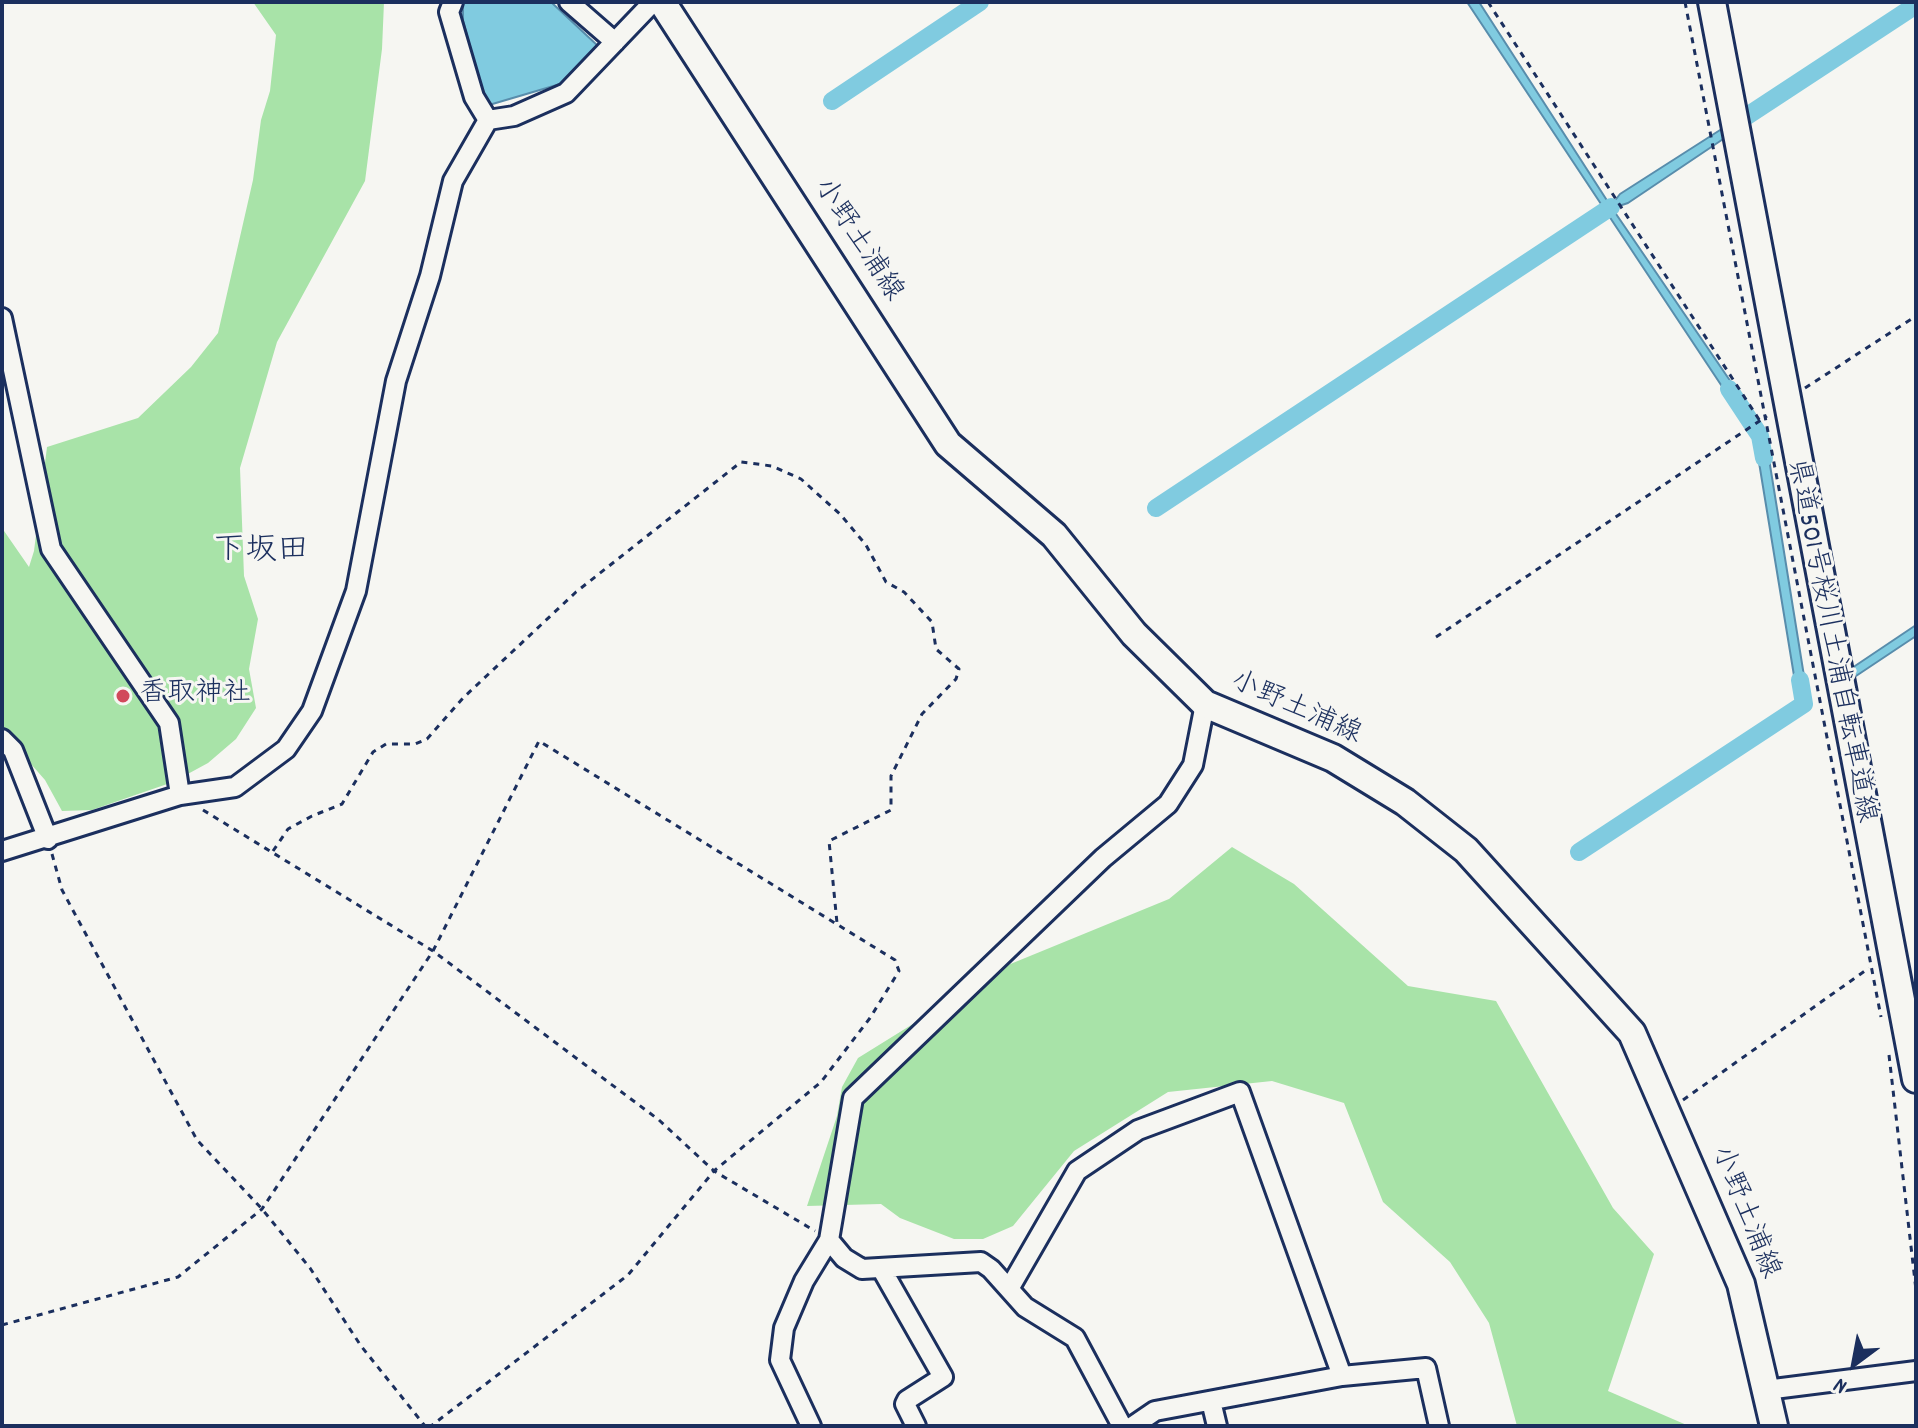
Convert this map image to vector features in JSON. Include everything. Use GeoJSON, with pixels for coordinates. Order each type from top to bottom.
{"type":"FeatureCollection","features":[{"type":"Feature","properties":{"kind":"main road","name":"小野土浦線"},"geometry":{"type":"LineString","coordinates":[[662,2],[948,444],[1054,535],[1134,634],[1205,704],[1333,758],[1405,802],[1466,850],[1632,1033],[1741,1284],[1774,1426]]}},
{"type":"Feature","properties":{"kind":"main road"},"geometry":{"type":"LineString","coordinates":[[1712,2],[1788,399],[1881,961],[1916,1079]]}},
{"type":"Feature","properties":{"kind":"street"},"geometry":{"type":"LineString","coordinates":[[453,2],[449,12],[469,83],[488,120]]}},
{"type":"Feature","properties":{"kind":"street"},"geometry":{"type":"LineString","coordinates":[[569,2],[615,42]]}},
{"type":"Feature","properties":{"kind":"street"},"geometry":{"type":"LineString","coordinates":[[488,120],[514,116],[566,93],[653,2]]}},
{"type":"Feature","properties":{"kind":"street"},"geometry":{"type":"LineString","coordinates":[[2,851],[180,795],[235,787],[286,749],[312,711],[356,591],[396,381],[430,276],[453,181],[488,120]]}},
{"type":"Feature","properties":{"kind":"street"},"geometry":{"type":"LineString","coordinates":[[2,318],[51,549],[169,723],[180,795]]}},
{"type":"Feature","properties":{"kind":"street"},"geometry":{"type":"LineString","coordinates":[[811,1426],[780,1360],[784,1328],[804,1281],[829,1240],[853,1098],[1103,858],[1168,804],[1193,765],[1205,704]]}},
{"type":"Feature","properties":{"kind":"street"},"geometry":{"type":"LineString","coordinates":[[2,739],[13,750],[48,839]]}},
{"type":"Feature","properties":{"kind":"street"},"geometry":{"type":"LineString","coordinates":[[1009,1289],[1077,1171],[1138,1130],[1240,1092],[1342,1376]]}},
{"type":"Feature","properties":{"kind":"street"},"geometry":{"type":"LineString","coordinates":[[829,1240],[852,1264],[862,1269],[981,1262],[1025,1307],[1075,1338],[1122,1426]]}},
{"type":"Feature","properties":{"kind":"street"},"geometry":{"type":"LineString","coordinates":[[881,1268],[943,1377],[907,1400],[905,1404],[916,1426]]}},
{"type":"Feature","properties":{"kind":"street"},"geometry":{"type":"LineString","coordinates":[[1133,1426],[1155,1411],[1342,1376],[1426,1368],[1439,1426]]}},
{"type":"Feature","properties":{"kind":"street"},"geometry":{"type":"LineString","coordinates":[[1766,1390],[1916,1371]]}},
{"type":"Feature","properties":{"kind":"street"},"geometry":{"type":"LineString","coordinates":[[1211,1401],[1217,1426]]}},
{"type":"Feature","properties":{"kind":"path"},"geometry":{"type":"LineString","coordinates":[[1488,2],[1760,421]]}},
{"type":"Feature","properties":{"kind":"path","name":"県道501号桜川土浦自転車道線"},"geometry":{"type":"LineString","coordinates":[[1685,2],[1766,417],[1881,961],[1884,1028]]}},
{"type":"Feature","properties":{"kind":"path"},"geometry":{"type":"LineString","coordinates":[[1788,399],[1916,316]]}},
{"type":"Feature","properties":{"kind":"path"},"geometry":{"type":"LineString","coordinates":[[1436,637],[1766,417]]}},
{"type":"Feature","properties":{"kind":"path"},"geometry":{"type":"LineString","coordinates":[[273,851],[288,829],[342,804],[373,752],[386,744],[415,744],[427,739],[463,698],[576,592],[741,462],[772,466],[801,479],[840,514],[866,545],[886,582],[904,592],[932,622],[936,649],[959,669],[956,679],[922,714],[891,776],[891,810],[829,841],[837,923]]}},
{"type":"Feature","properties":{"kind":"path"},"geometry":{"type":"LineString","coordinates":[[2,1325],[178,1277],[262,1209],[433,951],[539,741],[895,960],[899,971],[870,1018],[821,1082],[714,1171],[628,1275],[431,1426]]}},
{"type":"Feature","properties":{"kind":"path"},"geometry":{"type":"LineString","coordinates":[[180,795],[433,951],[659,1120],[714,1171],[829,1240]]}},
{"type":"Feature","properties":{"kind":"path"},"geometry":{"type":"LineString","coordinates":[[48,839],[62,890],[197,1140],[262,1209],[310,1268],[361,1346],[425,1426]]}},
{"type":"Feature","properties":{"kind":"path"},"geometry":{"type":"LineString","coordinates":[[1666,1112],[1881,961]]}},
{"type":"Feature","properties":{"kind":"path"},"geometry":{"type":"LineString","coordinates":[[1887,1043],[1916,1290]]}},
{"type":"Feature","properties":{"kind":"green space"},"geometry":{"type":"Polygon","coordinates":[[[253,2],[384,2],[382,49],[365,181],[277,342],[240,468],[244,576],[258,619],[249,669],[256,708],[236,739],[208,763],[173,782],[92,810],[62,811],[45,780],[2,731],[2,528],[29,567],[34,551],[47,447],[138,418],[191,367],[218,333],[253,180],[261,120],[270,91],[276,35],[253,2]]]}},
{"type":"Feature","properties":{"kind":"green space"},"geometry":{"type":"Polygon","coordinates":[[[1232,847],[1294,884],[1408,986],[1496,1001],[1613,1208],[1654,1254],[1608,1391],[1689,1426],[1517,1426],[1489,1323],[1450,1262],[1383,1202],[1344,1103],[1272,1081],[1168,1092],[1074,1151],[1013,1226],[983,1239],[954,1239],[900,1218],[881,1204],[807,1206],[837,1116],[842,1087],[858,1058],[1008,965],[1169,899],[1232,847]]]}},
{"type":"Feature","properties":{"kind":"water"},"geometry":{"type":"Polygon","coordinates":[[[463,2],[551,2],[598,46],[567,82],[489,105],[484,97],[463,21],[463,2]]]}},
{"type":"Feature","properties":{"kind":"water"},"geometry":{"type":"Polygon","coordinates":[[[1467,2],[1479,2],[1608,202],[1613,203],[1620,194],[1742,116],[1750,121],[1614,211],[1746,404],[1737,409],[1467,2]]]}},
{"type":"Feature","properties":{"kind":"water"},"geometry":{"type":"Polygon","coordinates":[[[1765,434],[1809,707],[1798,700],[1755,438],[1765,434]]]}},
{"type":"Feature","properties":{"kind":"water"},"geometry":{"type":"Polygon","coordinates":[[[1916,625],[1916,636],[1853,678],[1843,674],[1916,625]]]}},
{"type":"Feature","properties":{"kind":"waterway"},"geometry":{"type":"LineString","coordinates":[[832,101],[980,2]]}},
{"type":"Feature","properties":{"kind":"waterway"},"geometry":{"type":"LineString","coordinates":[[1747,116],[1916,5]]}},
{"type":"Feature","properties":{"kind":"waterway"},"geometry":{"type":"LineString","coordinates":[[1156,508],[1611,207]]}},
{"type":"Feature","properties":{"kind":"waterway"},"geometry":{"type":"LineString","coordinates":[[1729,389],[1760,436],[1764,458]]}},
{"type":"Feature","properties":{"kind":"waterway"},"geometry":{"type":"LineString","coordinates":[[1579,852],[1804,704],[1800,680]]}},
{"type":"Feature","properties":{"kind":"place","name":"香取神社"},"geometry":{"type":"Point","coordinates":[123,696]}},
{"type":"Feature","properties":{"kind":"district","name":"下坂田"},"geometry":{"type":"Point","coordinates":[261,554]}}]}
